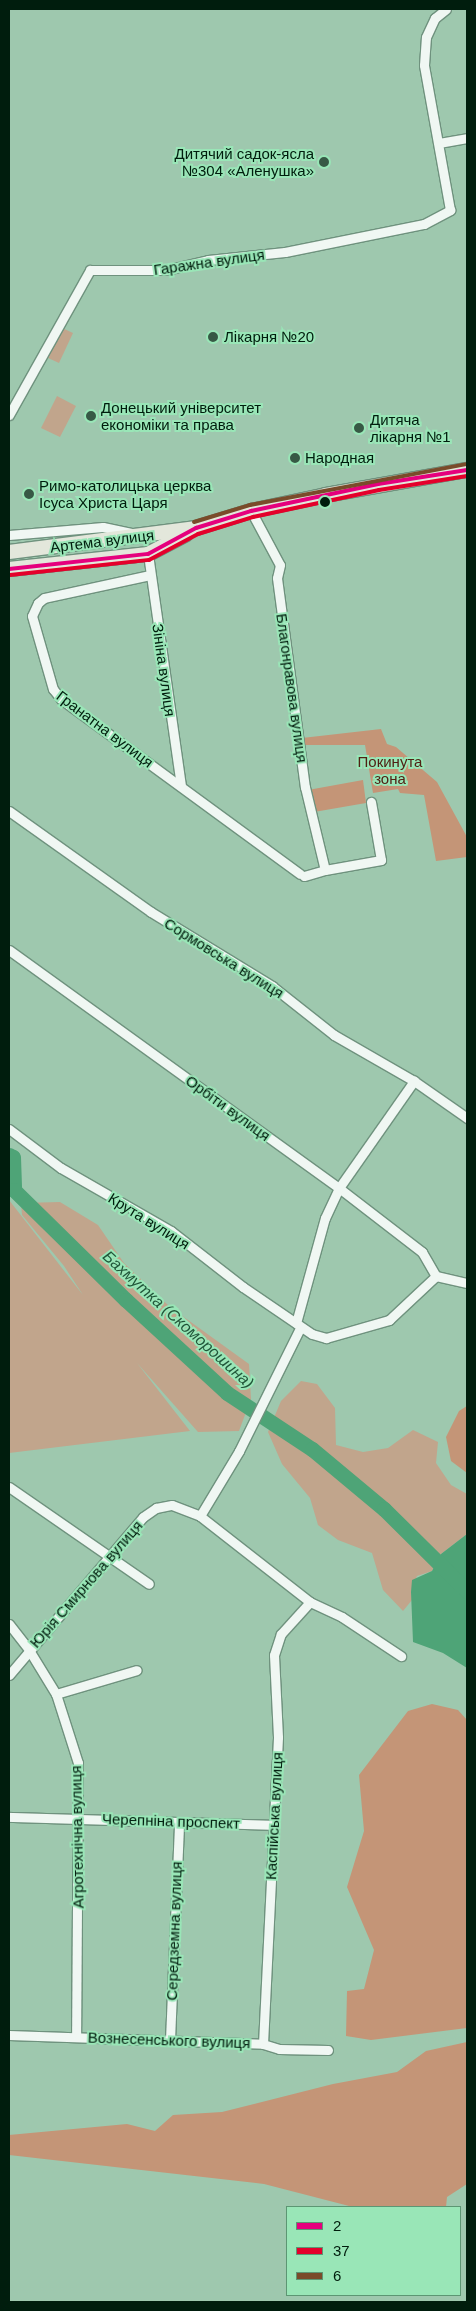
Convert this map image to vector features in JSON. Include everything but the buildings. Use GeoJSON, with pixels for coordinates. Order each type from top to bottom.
{"type":"FeatureCollection","features":[{"type":"Feature","properties":{"kind":"main road","name":"Артема вулиця"},"geometry":{"type":"LineString","coordinates":[[9,552],[196,528],[251,512],[378,484],[467,470]]}},
{"type":"Feature","properties":{"kind":"main road","name":"Артема вулиця"},"geometry":{"type":"LineString","coordinates":[[9,569],[148,554],[196,528]]}},
{"type":"Feature","properties":{"kind":"main road"},"geometry":{"type":"LineString","coordinates":[[131,556],[146,548],[145,536]]}},
{"type":"Feature","properties":{"kind":"street","name":"Гаражна вулиця"},"geometry":{"type":"LineString","coordinates":[[9,415],[90,270],[166,270],[208,260],[285,252],[424,224],[450,210],[440,142],[424,65],[426,37],[435,18],[446,9]]}},
{"type":"Feature","properties":{"kind":"street"},"geometry":{"type":"LineString","coordinates":[[440,142],[467,138]]}},
{"type":"Feature","properties":{"kind":"street","name":"Благонравова вулиця"},"geometry":{"type":"LineString","coordinates":[[251,512],[280,565],[277,578],[305,787],[325,870]]}},
{"type":"Feature","properties":{"kind":"street"},"geometry":{"type":"LineString","coordinates":[[9,535],[103,527],[145,536]]}},
{"type":"Feature","properties":{"kind":"street","name":"Зініна вулиця"},"geometry":{"type":"LineString","coordinates":[[148,554],[181,786]]}},
{"type":"Feature","properties":{"kind":"street","name":"Гранатна вулиця"},"geometry":{"type":"LineString","coordinates":[[150,575],[44,598],[33,609],[32,616],[49,682],[56,695],[302,875],[325,870]]}},
{"type":"Feature","properties":{"kind":"street"},"geometry":{"type":"LineString","coordinates":[[325,870],[381,860],[371,802]]}},
{"type":"Feature","properties":{"kind":"street","name":"Сормовська вулиця"},"geometry":{"type":"LineString","coordinates":[[9,811],[151,912],[272,986],[334,1035],[414,1082],[467,1118]]}},
{"type":"Feature","properties":{"kind":"street","name":"Орбіти вулиця"},"geometry":{"type":"LineString","coordinates":[[9,950],[339,1188],[422,1252],[436,1276]]}},
{"type":"Feature","properties":{"kind":"street"},"geometry":{"type":"LineString","coordinates":[[401,1656],[342,1617],[310,1602],[203,1520],[239,1452],[298,1326],[325,1218],[339,1188],[414,1082]]}},
{"type":"Feature","properties":{"kind":"street","name":"Крута вулиця"},"geometry":{"type":"LineString","coordinates":[[9,1129],[61,1168],[172,1231],[243,1287],[312,1334],[326,1338],[389,1320],[436,1276]]}},
{"type":"Feature","properties":{"kind":"street"},"geometry":{"type":"LineString","coordinates":[[436,1276],[467,1283]]}},
{"type":"Feature","properties":{"kind":"street"},"geometry":{"type":"LineString","coordinates":[[9,1488],[149,1584]]}},
{"type":"Feature","properties":{"kind":"street","name":"Юрія Смирнова вулиця"},"geometry":{"type":"LineString","coordinates":[[9,1675],[148,1512],[172,1505],[203,1520]]}},
{"type":"Feature","properties":{"kind":"street","name":"Каспійська вулиця"},"geometry":{"type":"LineString","coordinates":[[263,2044],[278,1737],[274,1655],[281,1634],[310,1602]]}},
{"type":"Feature","properties":{"kind":"street","name":"Агротехнічна вулиця"},"geometry":{"type":"LineString","coordinates":[[9,1624],[29,1650],[56,1694],[78,1764],[80,1818],[76,2037]]}},
{"type":"Feature","properties":{"kind":"street"},"geometry":{"type":"LineString","coordinates":[[56,1694],[137,1670]]}},
{"type":"Feature","properties":{"kind":"street","name":"Черепніна проспект"},"geometry":{"type":"LineString","coordinates":[[9,1817],[273,1825]]}},
{"type":"Feature","properties":{"kind":"street","name":"Середземна вулиця"},"geometry":{"type":"LineString","coordinates":[[170,2040],[179,1822]]}},
{"type":"Feature","properties":{"kind":"street","name":"Вознесенського вулиця"},"geometry":{"type":"LineString","coordinates":[[9,2035],[263,2044],[279,2049],[328,2050]]}},
{"type":"Feature","properties":{"kind":"shaded area"},"geometry":{"type":"Polygon","coordinates":[[[60,327],[73,333],[59,363],[46,357],[60,327]]]}},
{"type":"Feature","properties":{"kind":"shaded area"},"geometry":{"type":"Polygon","coordinates":[[[57,396],[76,406],[60,437],[41,428],[57,396]]]}},
{"type":"Feature","properties":{"kind":"shaded area"},"geometry":{"type":"Polygon","coordinates":[[[9,1200],[83,1295],[64,1266],[22,1215],[21,1203],[60,1202],[98,1225],[124,1263],[170,1307],[249,1364],[251,1399],[239,1431],[198,1432],[137,1363],[190,1431],[9,1453],[9,1200]]]}},
{"type":"Feature","properties":{"kind":"shaded area"},"geometry":{"type":"Polygon","coordinates":[[[301,1381],[317,1384],[335,1408],[336,1445],[363,1452],[388,1448],[413,1430],[438,1442],[436,1463],[451,1485],[467,1494],[467,1534],[441,1554],[432,1571],[417,1576],[411,1592],[412,1600],[403,1611],[383,1590],[372,1553],[338,1540],[318,1525],[310,1498],[282,1464],[268,1432],[281,1401],[301,1381]]]}},
{"type":"Feature","properties":{"kind":"shaded area"},"geometry":{"type":"Polygon","coordinates":[[[467,1534],[467,1668],[443,1653],[413,1642],[411,1592],[412,1580],[432,1571],[441,1554],[467,1534]]]}},
{"type":"Feature","properties":{"kind":"green space","name":"Покинута зона"},"geometry":{"type":"Polygon","coordinates":[[[381,729],[387,744],[396,747],[437,782],[467,837],[467,857],[436,861],[424,795],[400,793],[398,789],[373,793],[365,745],[303,745],[302,738],[381,729]]]}},
{"type":"Feature","properties":{"kind":"green space","name":"Покинута зона"},"geometry":{"type":"Polygon","coordinates":[[[363,780],[366,803],[314,812],[308,790],[363,780]]]}},
{"type":"Feature","properties":{"kind":"green space"},"geometry":{"type":"Polygon","coordinates":[[[467,1406],[467,1473],[451,1461],[446,1437],[459,1411],[467,1406]]]}},
{"type":"Feature","properties":{"kind":"green space"},"geometry":{"type":"Polygon","coordinates":[[[432,1704],[458,1710],[467,1720],[467,2028],[371,2040],[346,2036],[347,1991],[364,1989],[374,1950],[347,1887],[364,1831],[359,1775],[408,1711],[432,1704]]]}},
{"type":"Feature","properties":{"kind":"green space"},"geometry":{"type":"Polygon","coordinates":[[[467,2042],[467,2184],[447,2197],[446,2206],[349,2206],[264,2184],[9,2155],[9,2135],[127,2124],[155,2131],[173,2115],[222,2112],[333,2084],[397,2072],[426,2051],[467,2042]]]}},
{"type":"Feature","properties":{"kind":"waterway","name":"Бахмутка (Скоморошина)"},"geometry":{"type":"LineString","coordinates":[[9,1155],[13,1157],[14,1190],[126,1300],[227,1393],[312,1449],[384,1509],[467,1591]]}},
{"type":"Feature","properties":{"kind":"transit line","name":"6"},"geometry":{"type":"LineString","coordinates":[[194,522],[250,505],[466,464]]}},
{"type":"Feature","properties":{"kind":"transit line","name":"2"},"geometry":{"type":"LineString","coordinates":[[9,569],[148,554],[196,528],[251,511],[378,484],[467,470]]}},
{"type":"Feature","properties":{"kind":"transit line","name":"37"},"geometry":{"type":"LineString","coordinates":[[10,575],[149,560],[198,534],[253,517],[379,490],[467,476]]}},
{"type":"Feature","properties":{"kind":"place","name":"Дитячий садок-ясла №304 «Аленушка»"},"geometry":{"type":"Point","coordinates":[324,162]}},
{"type":"Feature","properties":{"kind":"place","name":"Лікарня №20"},"geometry":{"type":"Point","coordinates":[213,337]}},
{"type":"Feature","properties":{"kind":"place","name":"Донецький університет економіки та права"},"geometry":{"type":"Point","coordinates":[91,416]}},
{"type":"Feature","properties":{"kind":"place","name":"Дитяча лікарня №1"},"geometry":{"type":"Point","coordinates":[359,428]}},
{"type":"Feature","properties":{"kind":"place","name":"Народная"},"geometry":{"type":"Point","coordinates":[295,458]}},
{"type":"Feature","properties":{"kind":"place","name":"Римо-католицька церква Ісуса Христа Царя"},"geometry":{"type":"Point","coordinates":[29,494]}}]}
